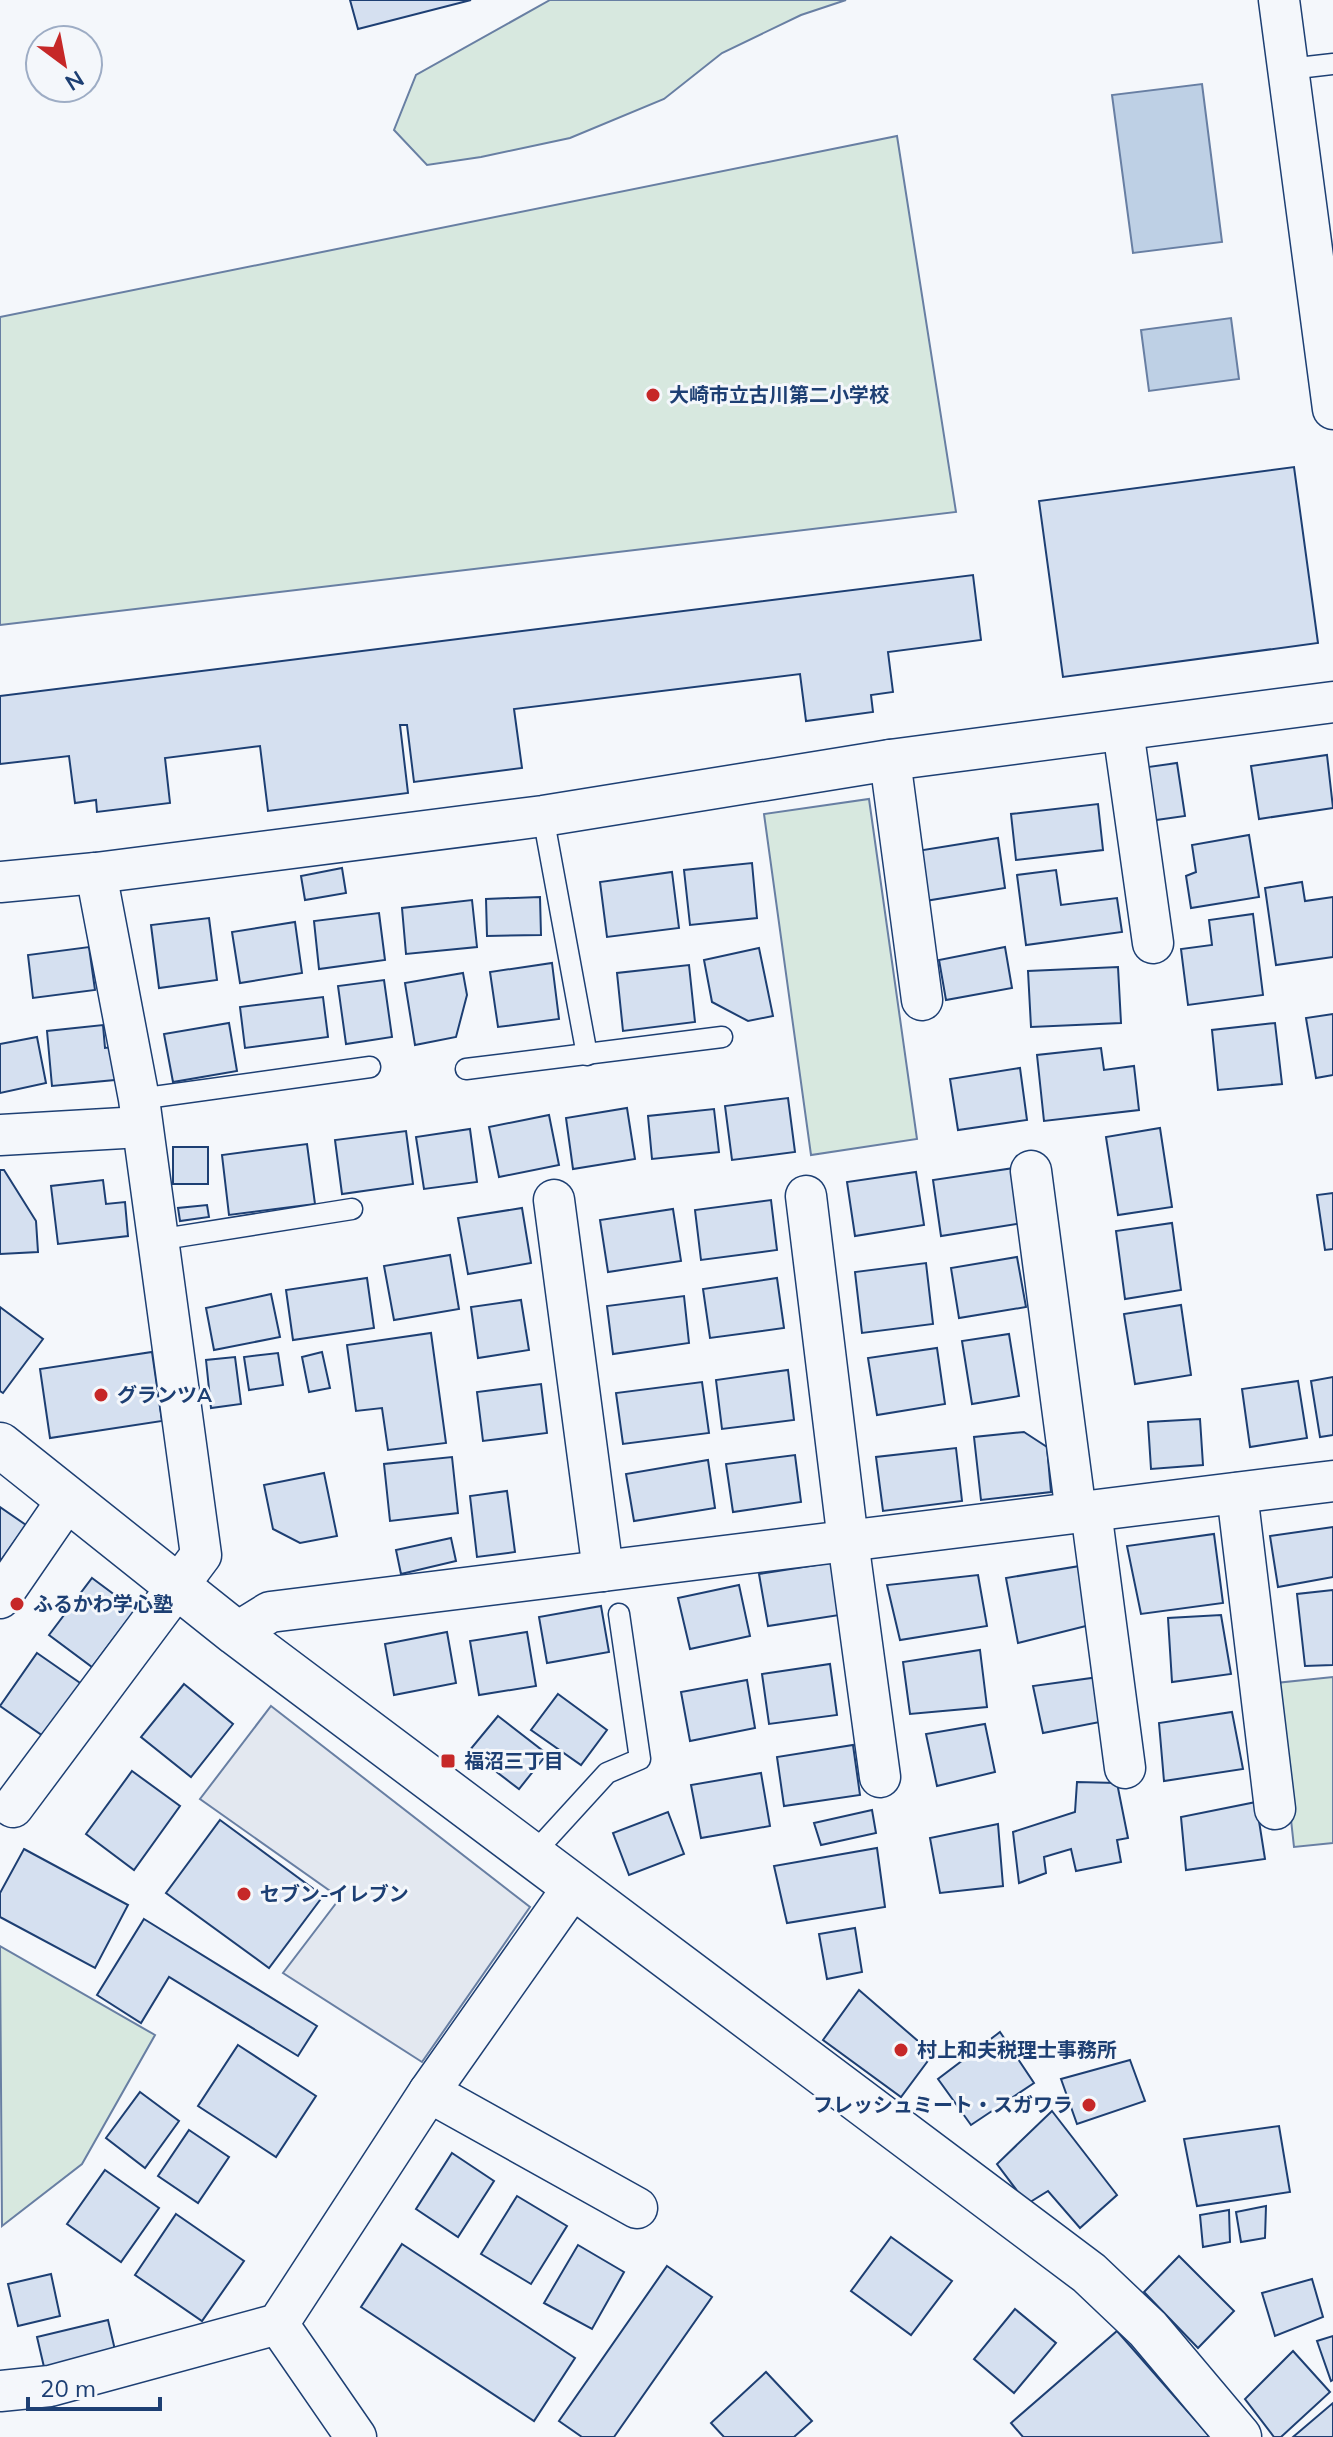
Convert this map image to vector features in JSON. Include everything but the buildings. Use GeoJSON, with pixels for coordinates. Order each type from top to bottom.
{"type":"FeatureCollection","features":[{"type":"Feature","properties":{"kind":"street"},"geometry":{"type":"LineString","coordinates":[[1279,0],[1333,409]]}},
{"type":"Feature","properties":{"kind":"street"},"geometry":{"type":"LineString","coordinates":[[0,882],[96,873],[543,816],[890,760],[1333,702]]}},
{"type":"Feature","properties":{"kind":"street"},"geometry":{"type":"LineString","coordinates":[[1123,730],[1153,943]]}},
{"type":"Feature","properties":{"kind":"street"},"geometry":{"type":"LineString","coordinates":[[890,760],[922,1000]]}},
{"type":"Feature","properties":{"kind":"street"},"geometry":{"type":"LineString","coordinates":[[13,1807],[201,1555],[140,1113],[96,873]]}},
{"type":"Feature","properties":{"kind":"street"},"geometry":{"type":"LineString","coordinates":[[0,1135],[140,1113]]}},
{"type":"Feature","properties":{"kind":"street"},"geometry":{"type":"LineString","coordinates":[[1031,1171],[1125,1768]]}},
{"type":"Feature","properties":{"kind":"street"},"geometry":{"type":"LineString","coordinates":[[806,1196],[880,1777]]}},
{"type":"Feature","properties":{"kind":"street"},"geometry":{"type":"LineString","coordinates":[[554,1200],[603,1571]]}},
{"type":"Feature","properties":{"kind":"street"},"geometry":{"type":"LineString","coordinates":[[0,1445],[236,1633],[1089,2273],[1148,2329],[1239,2437]]}},
{"type":"Feature","properties":{"kind":"street"},"geometry":{"type":"LineString","coordinates":[[236,1633],[270,1612],[1333,1481]]}},
{"type":"Feature","properties":{"kind":"street"},"geometry":{"type":"LineString","coordinates":[[1237,1493],[1275,1809]]}},
{"type":"Feature","properties":{"kind":"street"},"geometry":{"type":"LineString","coordinates":[[0,1598],[68,1499]]}},
{"type":"Feature","properties":{"kind":"street"},"geometry":{"type":"LineString","coordinates":[[0,2391],[50,2386],[278,2324],[429,2092],[574,1886]]}},
{"type":"Feature","properties":{"kind":"street"},"geometry":{"type":"LineString","coordinates":[[429,2092],[637,2208]]}},
{"type":"Feature","properties":{"kind":"street"},"geometry":{"type":"LineString","coordinates":[[278,2324],[356,2437]]}},
{"type":"Feature","properties":{"kind":"lane"},"geometry":{"type":"LineString","coordinates":[[1289,69],[1333,64]]}},
{"type":"Feature","properties":{"kind":"lane"},"geometry":{"type":"LineString","coordinates":[[543,816],[587,1055]]}},
{"type":"Feature","properties":{"kind":"lane"},"geometry":{"type":"LineString","coordinates":[[466,1069],[722,1037]]}},
{"type":"Feature","properties":{"kind":"lane"},"geometry":{"type":"LineString","coordinates":[[140,1113],[370,1067]]}},
{"type":"Feature","properties":{"kind":"lane"},"geometry":{"type":"LineString","coordinates":[[157,1240],[352,1209]]}},
{"type":"Feature","properties":{"kind":"lane"},"geometry":{"type":"LineString","coordinates":[[533,1854],[607,1773],[640,1759],[619,1614]]}},
{"type":"Feature","properties":{"kind":"shaded area"},"geometry":{"type":"Polygon","coordinates":[[[550,0],[846,0],[801,15],[722,53],[664,99],[570,138],[427,165],[394,130],[416,75],[550,0]]]}},
{"type":"Feature","properties":{"kind":"shaded area"},"geometry":{"type":"Polygon","coordinates":[[[897,136],[956,512],[0,625],[0,317],[897,136]]]}},
{"type":"Feature","properties":{"kind":"shaded area"},"geometry":{"type":"Polygon","coordinates":[[[869,799],[917,1139],[811,1155],[764,814],[869,799]]]}},
{"type":"Feature","properties":{"kind":"shaded area"},"geometry":{"type":"Polygon","coordinates":[[[1333,1677],[1333,1843],[1294,1847],[1276,1683],[1333,1677]]]}},
{"type":"Feature","properties":{"kind":"shaded area"},"geometry":{"type":"Polygon","coordinates":[[[271,1706],[530,1907],[422,2062],[283,1973],[340,1898],[200,1799],[271,1706]]]}},
{"type":"Feature","properties":{"kind":"shaded area"},"geometry":{"type":"Polygon","coordinates":[[[0,1946],[155,2035],[82,2164],[2,2226],[0,1946]]]}},
{"type":"Feature","properties":{"kind":"water"},"geometry":{"type":"Polygon","coordinates":[[[1202,84],[1222,242],[1133,253],[1112,95],[1202,84]]]}},
{"type":"Feature","properties":{"kind":"water"},"geometry":{"type":"Polygon","coordinates":[[[1231,318],[1239,379],[1149,391],[1141,330],[1231,318]]]}},
{"type":"Feature","properties":{"kind":"place","name":"大崎市立古川第二小学校"},"geometry":{"type":"Point","coordinates":[653,395]}},
{"type":"Feature","properties":{"kind":"place","name":"グランツA"},"geometry":{"type":"Point","coordinates":[101,1395]}},
{"type":"Feature","properties":{"kind":"place","name":"ふるかわ学心塾"},"geometry":{"type":"Point","coordinates":[17,1604]}},
{"type":"Feature","properties":{"kind":"place","name":"福沼三丁目"},"geometry":{"type":"Point","coordinates":[448,1761]}},
{"type":"Feature","properties":{"kind":"place","name":"セブン-イレブン"},"geometry":{"type":"Point","coordinates":[244,1894]}},
{"type":"Feature","properties":{"kind":"place","name":"村上和夫税理士事務所"},"geometry":{"type":"Point","coordinates":[901,2050]}},
{"type":"Feature","properties":{"kind":"place","name":"フレッシュミート・スガワラ"},"geometry":{"type":"Point","coordinates":[1089,2105]}}]}
